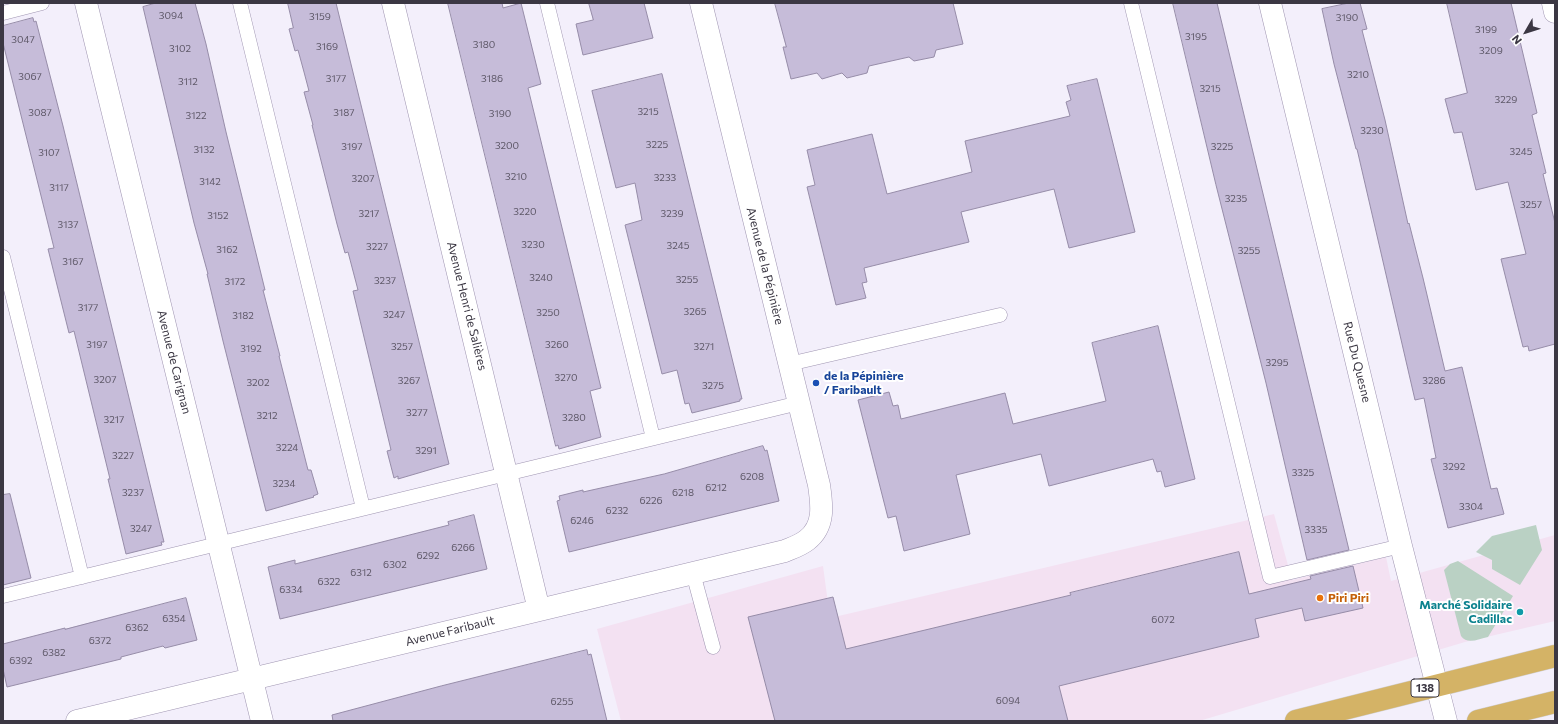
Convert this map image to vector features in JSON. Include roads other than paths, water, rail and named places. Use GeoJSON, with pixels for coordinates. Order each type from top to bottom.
{"type":"FeatureCollection","features":[{"type":"Feature","properties":{"kind":"main road","name":"138"},"geometry":{"type":"LineString","coordinates":[[1296,721],[1555,656]]}},
{"type":"Feature","properties":{"kind":"main road"},"geometry":{"type":"LineString","coordinates":[[1478,721],[1555,702]]}},
{"type":"Feature","properties":{"kind":"street","name":"Avenue de Carignan"},"geometry":{"type":"LineString","coordinates":[[86,3],[262,721]]}},
{"type":"Feature","properties":{"kind":"street","name":"Avenue Henri de Salières"},"geometry":{"type":"LineString","coordinates":[[393,3],[539,610]]}},
{"type":"Feature","properties":{"kind":"street","name":"Avenue de la Pépinière"},"geometry":{"type":"LineString","coordinates":[[701,3],[819,485],[822,508],[818,530]]}},
{"type":"Feature","properties":{"kind":"street","name":"Rue Du Quesne"},"geometry":{"type":"LineString","coordinates":[[1270,3],[1401,546],[1446,721]]}},
{"type":"Feature","properties":{"kind":"street"},"geometry":{"type":"LineString","coordinates":[[1553,3],[1555,12]]}},
{"type":"Feature","properties":{"kind":"street","name":"Avenue Faribault"},"geometry":{"type":"LineString","coordinates":[[77,721],[784,551],[806,541],[818,530]]}},
{"type":"Feature","properties":{"kind":"lane"},"geometry":{"type":"LineString","coordinates":[[3,13],[42,3]]}},
{"type":"Feature","properties":{"kind":"lane"},"geometry":{"type":"LineString","coordinates":[[240,3],[363,508]]}},
{"type":"Feature","properties":{"kind":"lane"},"geometry":{"type":"LineString","coordinates":[[547,3],[653,438]]}},
{"type":"Feature","properties":{"kind":"lane"},"geometry":{"type":"LineString","coordinates":[[1131,3],[1270,577],[1401,546]]}},
{"type":"Feature","properties":{"kind":"lane"},"geometry":{"type":"LineString","coordinates":[[3,257],[82,577]]}},
{"type":"Feature","properties":{"kind":"lane"},"geometry":{"type":"LineString","coordinates":[[789,364],[1000,315]]}},
{"type":"Feature","properties":{"kind":"lane"},"geometry":{"type":"LineString","coordinates":[[3,596],[799,402]]}},
{"type":"Feature","properties":{"kind":"lane"},"geometry":{"type":"LineString","coordinates":[[693,573],[713,647]]}},
{"type":"Feature","properties":{"kind":"place","name":"de la Pépinière / Faribault"},"geometry":{"type":"Point","coordinates":[816,383]}},
{"type":"Feature","properties":{"kind":"place","name":"Piri Piri"},"geometry":{"type":"Point","coordinates":[1320,598]}},
{"type":"Feature","properties":{"kind":"place","name":"Marché Solidaire Cadillac"},"geometry":{"type":"Point","coordinates":[1520,612]}}]}
